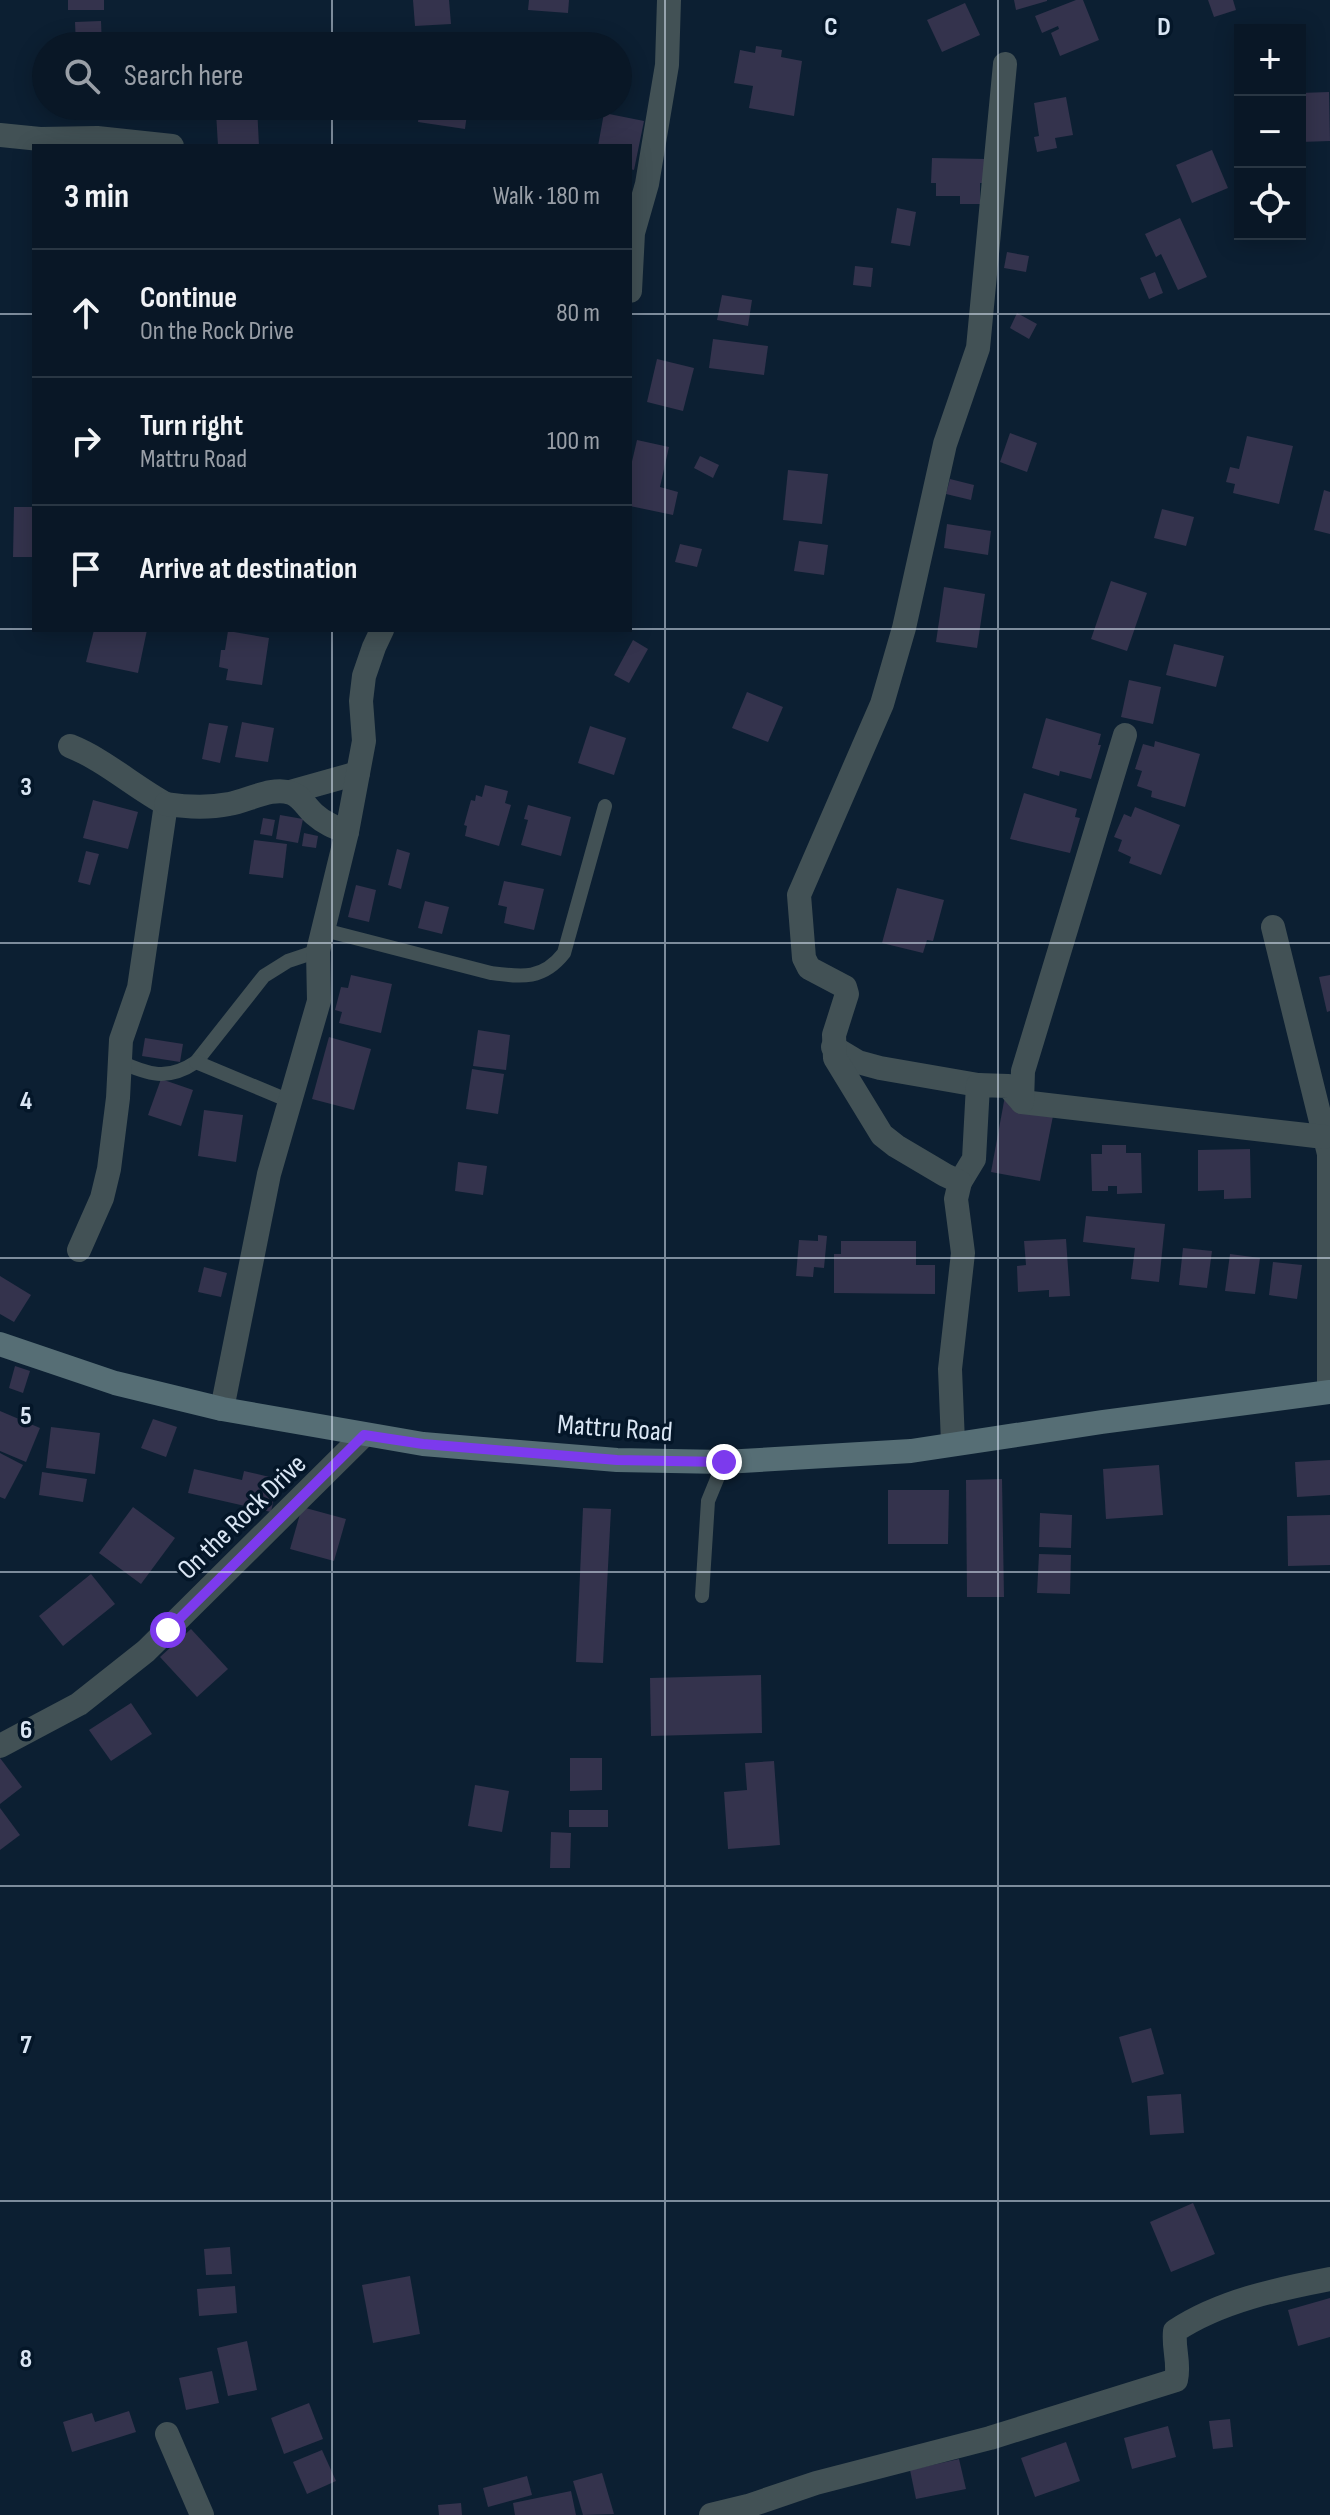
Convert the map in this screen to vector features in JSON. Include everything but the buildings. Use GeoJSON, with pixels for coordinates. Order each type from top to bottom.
{"type":"FeatureCollection","features":[{"type":"Feature","properties":{"kind":"main road","name":"Mattru Road"},"geometry":{"type":"LineString","coordinates":[[0,1344],[115,1383],[222,1409],[423,1444],[617,1460],[724,1462],[882,1453],[1329,1392]]}},
{"type":"Feature","properties":{"kind":"street"},"geometry":{"type":"LineString","coordinates":[[632,252],[633,233],[647,184],[667,65],[669,0]]}},
{"type":"Feature","properties":{"kind":"street"},"geometry":{"type":"LineString","coordinates":[[960,1182],[882,1135],[835,1058],[834,1035],[847,994],[845,987],[809,968],[804,958],[799,895],[882,704],[904,628],[945,444],[978,348],[1005,64]]}},
{"type":"Feature","properties":{"kind":"street"},"geometry":{"type":"LineString","coordinates":[[0,135],[40,139],[97,138],[153,144]]}},
{"type":"Feature","properties":{"kind":"street"},"geometry":{"type":"LineString","coordinates":[[222,1409],[269,1174],[319,1001],[321,940],[347,832],[364,741],[361,701],[364,676],[381,632]]}},
{"type":"Feature","properties":{"kind":"street"},"geometry":{"type":"LineString","coordinates":[[1022,1102],[1023,1071],[1125,735]]}},
{"type":"Feature","properties":{"kind":"street"},"geometry":{"type":"LineString","coordinates":[[70,746],[166,804],[182,806],[226,805],[272,791],[290,792],[358,773]]}},
{"type":"Feature","properties":{"kind":"street"},"geometry":{"type":"LineString","coordinates":[[290,792],[329,825],[347,832]]}},
{"type":"Feature","properties":{"kind":"street"},"geometry":{"type":"LineString","coordinates":[[79,1250],[102,1198],[109,1169],[121,1040],[139,988],[166,804]]}},
{"type":"Feature","properties":{"kind":"street"},"geometry":{"type":"LineString","coordinates":[[1273,927],[1329,1154],[1329,1392]]}},
{"type":"Feature","properties":{"kind":"street"},"geometry":{"type":"LineString","coordinates":[[833,1047],[858,1062],[880,1068],[978,1085],[1008,1086],[1022,1102],[1324,1137]]}},
{"type":"Feature","properties":{"kind":"street"},"geometry":{"type":"LineString","coordinates":[[953,1443],[950,1369],[963,1253],[956,1199],[960,1182],[974,1159],[978,1085]]}},
{"type":"Feature","properties":{"kind":"street","name":"On the Rock Drive"},"geometry":{"type":"LineString","coordinates":[[0,1746],[79,1704],[146,1651],[364,1435]]}},
{"type":"Feature","properties":{"kind":"street"},"geometry":{"type":"LineString","coordinates":[[711,2515],[816,2483],[990,2438],[1176,2380],[1179,2368],[1173,2348],[1175,2331],[1238,2302],[1330,2279]]}},
{"type":"Feature","properties":{"kind":"street"},"geometry":{"type":"LineString","coordinates":[[167,2434],[202,2515]]}},
{"type":"Feature","properties":{"kind":"lane"},"geometry":{"type":"LineString","coordinates":[[119,1061],[137,1070],[174,1075],[196,1062],[264,976],[321,940],[514,976],[537,974],[554,966],[564,953],[605,806]]}},
{"type":"Feature","properties":{"kind":"lane"},"geometry":{"type":"LineString","coordinates":[[196,1062],[292,1102]]}},
{"type":"Feature","properties":{"kind":"lane"},"geometry":{"type":"LineString","coordinates":[[702,1596],[708,1501],[724,1462]]}},
{"type":"Feature","properties":{"kind":"route"},"geometry":{"type":"LineString","coordinates":[[168,1630],[364,1435],[423,1444],[617,1460],[724,1462]]}}]}
